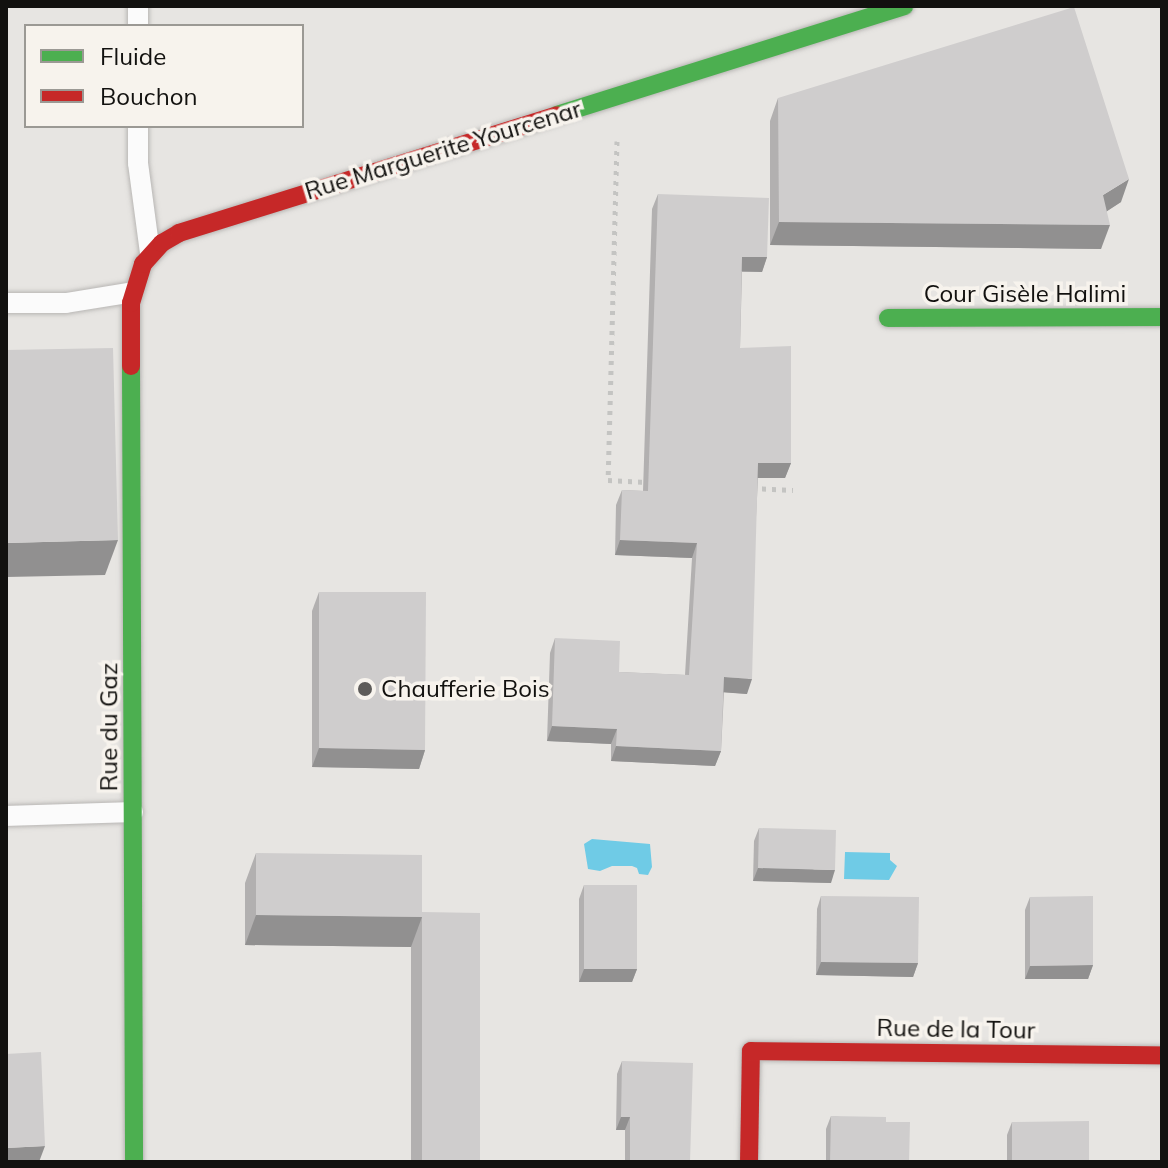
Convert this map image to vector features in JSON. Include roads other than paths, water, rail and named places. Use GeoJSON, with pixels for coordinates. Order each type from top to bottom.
{"type":"FeatureCollection","features":[{"type":"Feature","properties":{"kind":"street","name":"Rue Marguerite Yourcenar"},"geometry":{"type":"LineString","coordinates":[[133,292],[137,276],[151,254],[179,233],[892,8]]}},
{"type":"Feature","properties":{"kind":"street","name":"Rue du Gaz"},"geometry":{"type":"LineString","coordinates":[[133,292],[134,1162]]}},
{"type":"Feature","properties":{"kind":"street","name":"Cour Gisèle Halimi"},"geometry":{"type":"LineString","coordinates":[[888,318],[1162,317]]}},
{"type":"Feature","properties":{"kind":"street","name":"Rue de la Tour"},"geometry":{"type":"LineString","coordinates":[[749,1162],[751,1051],[1162,1055]]}},
{"type":"Feature","properties":{"kind":"lane"},"geometry":{"type":"LineString","coordinates":[[138,128],[138,163],[151,254]]}},
{"type":"Feature","properties":{"kind":"lane"},"geometry":{"type":"LineString","coordinates":[[6,303],[66,303],[133,292]]}},
{"type":"Feature","properties":{"kind":"lane"},"geometry":{"type":"LineString","coordinates":[[6,816],[133,812]]}},
{"type":"Feature","properties":{"kind":"water"},"geometry":{"type":"Polygon","coordinates":[[[592,839],[650,844],[652,867],[648,875],[639,874],[637,868],[632,866],[612,866],[600,871],[588,869],[584,844],[592,839]]]}},
{"type":"Feature","properties":{"kind":"water"},"geometry":{"type":"Polygon","coordinates":[[[845,852],[890,853],[890,860],[897,866],[889,880],[844,879],[845,852]]]}},
{"type":"Feature","properties":{"kind":"place","name":"Chaufferie Bois"},"geometry":{"type":"Point","coordinates":[365,689]}}]}
